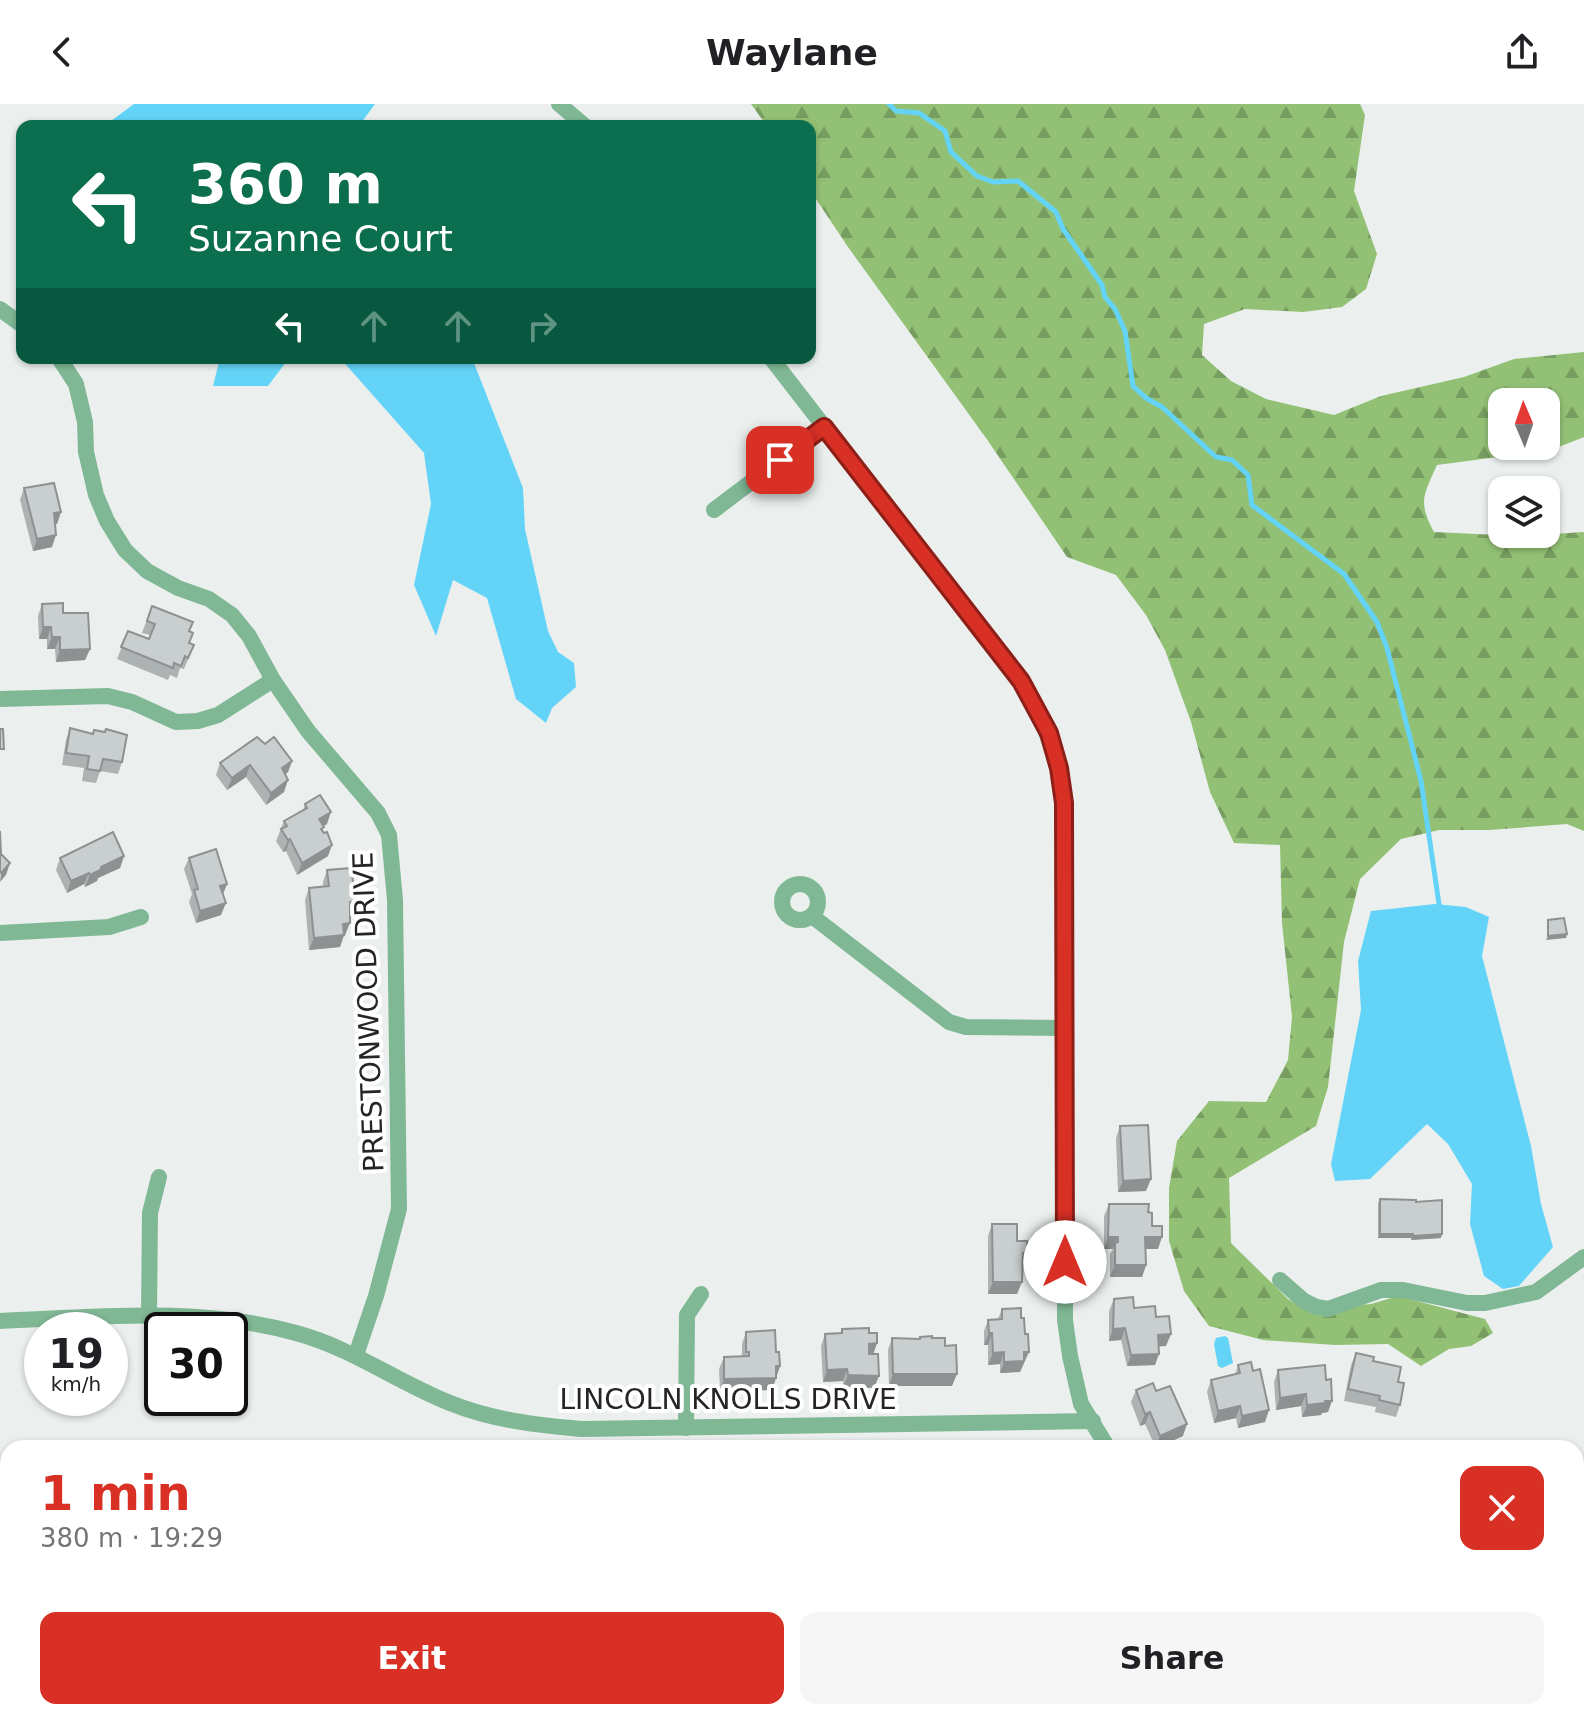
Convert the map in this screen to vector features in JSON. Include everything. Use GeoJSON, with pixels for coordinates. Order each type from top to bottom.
{"type":"FeatureCollection","features":[{"type":"Feature","properties":{"kind":"street"},"geometry":{"type":"LineString","coordinates":[[559,104],[578,120]]}},
{"type":"Feature","properties":{"kind":"street","name":"PRESTONWOOD DRIVE"},"geometry":{"type":"LineString","coordinates":[[63,364],[76,384],[96,495],[125,550],[147,571],[178,588],[209,599],[232,615],[249,636],[273,680],[308,731],[378,813],[389,835],[395,900],[399,1209],[376,1296],[356,1355]]}},
{"type":"Feature","properties":{"kind":"street"},"geometry":{"type":"LineString","coordinates":[[776,364],[1021,681],[1049,733],[1059,768],[1064,803],[1065,1320],[1081,1404],[1104,1440]]}},
{"type":"Feature","properties":{"kind":"street"},"geometry":{"type":"LineString","coordinates":[[714,510],[824,427]]}},
{"type":"Feature","properties":{"kind":"street"},"geometry":{"type":"LineString","coordinates":[[0,699],[108,696],[132,702],[176,722],[198,721],[218,715],[273,680]]}},
{"type":"Feature","properties":{"kind":"street"},"geometry":{"type":"LineString","coordinates":[[812,916],[949,1022],[966,1027],[1064,1028]]}},
{"type":"Feature","properties":{"kind":"street"},"geometry":{"type":"LineString","coordinates":[[0,933],[109,927],[141,917]]}},
{"type":"Feature","properties":{"kind":"street"},"geometry":{"type":"LineString","coordinates":[[149,1312],[150,1213],[159,1177]]}},
{"type":"Feature","properties":{"kind":"street"},"geometry":{"type":"LineString","coordinates":[[1280,1280],[1304,1301],[1328,1309],[1381,1290],[1403,1290],[1467,1303],[1485,1303],[1536,1292],[1584,1257]]}},
{"type":"Feature","properties":{"kind":"street"},"geometry":{"type":"LineString","coordinates":[[686,1428],[687,1315],[701,1294]]}},
{"type":"Feature","properties":{"kind":"street","name":"LINCOLN KNOLLS DRIVE"},"geometry":{"type":"LineString","coordinates":[[0,1321],[144,1315]]}},
{"type":"Feature","properties":{"kind":"street","name":"LINCOLN KNOLLS DRIVE"},"geometry":{"type":"LineString","coordinates":[[248,1324],[324,1341],[452,1404],[494,1417],[537,1425],[581,1429],[1093,1421]]}},
{"type":"Feature","properties":{"kind":"green space"},"geometry":{"type":"Polygon","coordinates":[[[751,104],[1360,104],[1365,115],[1354,191],[1377,254],[1366,289],[1342,307],[1303,312],[1245,309],[1204,324],[1202,355],[1231,381],[1266,399],[1334,415],[1381,396],[1464,377],[1514,359],[1584,352],[1584,437],[1560,446],[1560,388],[1488,388],[1488,458],[1437,465],[1424,506],[1434,532],[1488,535],[1488,548],[1560,548],[1560,533],[1584,532],[1584,831],[1567,824],[1439,830],[1401,839],[1360,879],[1344,942],[1328,1087],[1316,1126],[1229,1178],[1231,1243],[1288,1299],[1305,1309],[1371,1304],[1398,1296],[1485,1319],[1493,1333],[1471,1346],[1449,1349],[1421,1366],[1388,1344],[1335,1345],[1263,1340],[1209,1326],[1184,1291],[1169,1241],[1169,1188],[1177,1141],[1209,1101],[1266,1102],[1288,1060],[1292,1017],[1282,923],[1280,845],[1234,843],[1210,792],[1191,722],[1165,650],[1146,615],[1116,575],[1067,557],[816,199],[816,120],[763,120],[751,104]]]}},
{"type":"Feature","properties":{"kind":"water"},"geometry":{"type":"Polygon","coordinates":[[[134,104],[375,104],[363,120],[112,120],[134,104]]]}},
{"type":"Feature","properties":{"kind":"water"},"geometry":{"type":"Polygon","coordinates":[[[218,364],[284,364],[268,386],[213,386],[218,364]]]}},
{"type":"Feature","properties":{"kind":"water"},"geometry":{"type":"Polygon","coordinates":[[[345,364],[474,364],[523,488],[525,529],[548,631],[558,652],[574,663],[576,687],[552,708],[546,723],[516,699],[487,598],[453,580],[436,636],[414,585],[431,504],[424,453],[345,364]]]}},
{"type":"Feature","properties":{"kind":"water"},"geometry":{"type":"Polygon","coordinates":[[[1435,904],[1466,907],[1489,917],[1482,956],[1531,1146],[1541,1204],[1553,1247],[1519,1286],[1503,1289],[1484,1276],[1470,1224],[1472,1184],[1448,1144],[1427,1124],[1370,1179],[1335,1181],[1331,1164],[1361,1010],[1358,961],[1371,911],[1435,904]]]}},
{"type":"Feature","properties":{"kind":"water"},"geometry":{"type":"Polygon","coordinates":[[[1225,1336],[1233,1363],[1222,1368],[1218,1366],[1214,1344],[1216,1338],[1225,1336]]]}},
{"type":"Feature","properties":{"kind":"building"},"geometry":{"type":"Polygon","coordinates":[[[54,483],[61,512],[54,513],[56,535],[37,539],[24,488],[54,483]]]}},
{"type":"Feature","properties":{"kind":"building"},"geometry":{"type":"Polygon","coordinates":[[[63,603],[63,613],[88,613],[90,649],[60,650],[60,637],[52,637],[51,627],[43,627],[42,604],[63,603]]]}},
{"type":"Feature","properties":{"kind":"building"},"geometry":{"type":"Polygon","coordinates":[[[152,606],[193,622],[189,643],[194,645],[181,666],[174,663],[173,668],[121,647],[128,631],[149,639],[155,624],[147,621],[152,606]]]}},
{"type":"Feature","properties":{"kind":"building"},"geometry":{"type":"Polygon","coordinates":[[[70,728],[93,734],[94,730],[105,732],[106,729],[127,735],[122,762],[103,759],[100,771],[87,769],[89,756],[66,753],[70,728]]]}},
{"type":"Feature","properties":{"kind":"building"},"geometry":{"type":"Polygon","coordinates":[[[0,729],[3,729],[4,749],[0,749],[0,729]]]}},
{"type":"Feature","properties":{"kind":"building"},"geometry":{"type":"Polygon","coordinates":[[[257,737],[265,744],[274,737],[292,761],[282,768],[288,780],[271,793],[250,765],[232,778],[220,763],[257,737]]]}},
{"type":"Feature","properties":{"kind":"building"},"geometry":{"type":"Polygon","coordinates":[[[320,795],[331,812],[319,819],[324,827],[321,829],[327,832],[332,845],[302,863],[290,839],[281,829],[287,826],[284,821],[307,808],[305,804],[320,795]]]}},
{"type":"Feature","properties":{"kind":"building"},"geometry":{"type":"Polygon","coordinates":[[[0,831],[1,854],[10,863],[1,873],[0,872],[0,831]]]}},
{"type":"Feature","properties":{"kind":"building"},"geometry":{"type":"Polygon","coordinates":[[[113,832],[124,856],[90,875],[71,881],[60,858],[113,832]]]}},
{"type":"Feature","properties":{"kind":"building"},"geometry":{"type":"Polygon","coordinates":[[[216,849],[227,884],[220,886],[226,903],[200,911],[194,890],[198,889],[189,858],[216,849]]]}},
{"type":"Feature","properties":{"kind":"building"},"geometry":{"type":"Polygon","coordinates":[[[351,868],[356,902],[350,902],[350,923],[343,924],[344,935],[314,938],[309,888],[329,886],[327,870],[351,868]]]}},
{"type":"Feature","properties":{"kind":"building"},"geometry":{"type":"Polygon","coordinates":[[[1564,918],[1567,934],[1548,936],[1548,920],[1564,918]]]}},
{"type":"Feature","properties":{"kind":"building"},"geometry":{"type":"Polygon","coordinates":[[[1148,1125],[1151,1179],[1123,1181],[1120,1126],[1148,1125]]]}},
{"type":"Feature","properties":{"kind":"building"},"geometry":{"type":"Polygon","coordinates":[[[1380,1199],[1416,1202],[1442,1200],[1442,1234],[1380,1234],[1380,1199]]]}},
{"type":"Feature","properties":{"kind":"building"},"geometry":{"type":"Polygon","coordinates":[[[1109,1204],[1149,1204],[1152,1226],[1162,1226],[1162,1237],[1145,1237],[1146,1265],[1115,1265],[1118,1237],[1108,1237],[1109,1204]]]}},
{"type":"Feature","properties":{"kind":"building"},"geometry":{"type":"Polygon","coordinates":[[[992,1224],[1017,1224],[1017,1241],[1027,1241],[1027,1253],[1023,1253],[1022,1282],[993,1282],[992,1224]]]}},
{"type":"Feature","properties":{"kind":"building"},"geometry":{"type":"Polygon","coordinates":[[[1133,1297],[1134,1308],[1155,1306],[1156,1317],[1169,1316],[1171,1334],[1158,1335],[1159,1354],[1131,1355],[1125,1328],[1113,1329],[1114,1299],[1133,1297]]]}},
{"type":"Feature","properties":{"kind":"building"},"geometry":{"type":"Polygon","coordinates":[[[1021,1308],[1029,1352],[1024,1352],[1024,1361],[1004,1362],[1004,1352],[993,1353],[988,1320],[1002,1319],[1002,1309],[1021,1308]]]}},
{"type":"Feature","properties":{"kind":"building"},"geometry":{"type":"Polygon","coordinates":[[[869,1328],[869,1333],[877,1333],[877,1343],[869,1344],[869,1354],[878,1354],[879,1376],[848,1375],[847,1369],[827,1370],[825,1334],[842,1333],[842,1329],[869,1328]]]}},
{"type":"Feature","properties":{"kind":"building"},"geometry":{"type":"Polygon","coordinates":[[[775,1330],[780,1366],[776,1366],[776,1378],[724,1379],[724,1357],[749,1356],[746,1352],[746,1332],[775,1330]]]}},
{"type":"Feature","properties":{"kind":"building"},"geometry":{"type":"Polygon","coordinates":[[[892,1338],[945,1338],[945,1346],[956,1345],[957,1374],[893,1374],[892,1338]]]}},
{"type":"Feature","properties":{"kind":"building"},"geometry":{"type":"Polygon","coordinates":[[[1356,1353],[1374,1357],[1373,1361],[1401,1367],[1398,1382],[1404,1383],[1400,1405],[1379,1400],[1380,1396],[1348,1389],[1356,1353]]]}},
{"type":"Feature","properties":{"kind":"building"},"geometry":{"type":"Polygon","coordinates":[[[1251,1362],[1253,1371],[1260,1369],[1269,1410],[1242,1416],[1240,1406],[1218,1411],[1211,1380],[1240,1373],[1238,1365],[1251,1362]]]}},
{"type":"Feature","properties":{"kind":"building"},"geometry":{"type":"Polygon","coordinates":[[[1325,1365],[1326,1380],[1331,1379],[1332,1401],[1307,1405],[1306,1394],[1280,1398],[1278,1370],[1325,1365]]]}},
{"type":"Feature","properties":{"kind":"building"},"geometry":{"type":"Polygon","coordinates":[[[1153,1383],[1156,1391],[1170,1386],[1187,1424],[1160,1436],[1150,1412],[1145,1414],[1136,1390],[1153,1383]]]}},
{"type":"Feature","properties":{"kind":"waterway"},"geometry":{"type":"LineString","coordinates":[[889,104],[896,111],[919,113],[945,131],[951,152],[977,176],[993,182],[1018,181],[1056,212],[1063,229],[1102,285],[1105,297],[1115,309],[1125,331],[1133,386],[1162,407],[1216,457],[1232,460],[1248,475],[1252,505],[1344,574],[1377,622],[1387,648],[1421,781],[1440,911]]}},
{"type":"Feature","properties":{"kind":"route"},"geometry":{"type":"LineString","coordinates":[[780,460],[824,427],[1021,681],[1049,733],[1059,768],[1064,803],[1065,1262]]}}]}
